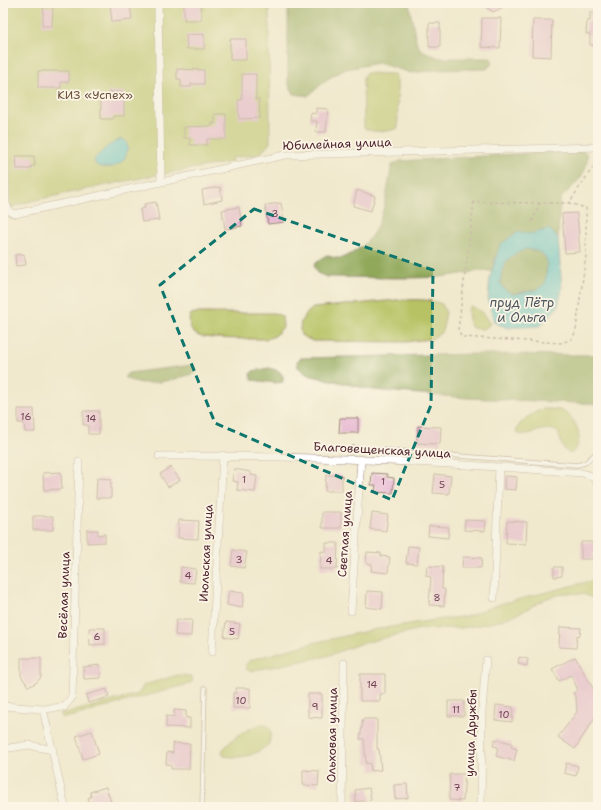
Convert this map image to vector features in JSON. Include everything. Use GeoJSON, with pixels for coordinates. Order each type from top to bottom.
{"type":"FeatureCollection","features":[{"type":"Feature","properties":{"kind":"street"},"geometry":{"type":"LineString","coordinates":[[158,3],[161,182]]}},
{"type":"Feature","properties":{"kind":"street","name":"Юбилейная улица"},"geometry":{"type":"LineString","coordinates":[[3,56],[6,204],[10,212],[15,214],[285,155],[598,147]]}},
{"type":"Feature","properties":{"kind":"street","name":"Благовещенская улица"},"geometry":{"type":"LineString","coordinates":[[160,456],[223,455],[361,459],[499,467],[582,473],[592,476],[598,484]]}},
{"type":"Feature","properties":{"kind":"street","name":"Июльская улица"},"geometry":{"type":"LineString","coordinates":[[212,652],[223,455]]}},
{"type":"Feature","properties":{"kind":"street","name":"Светлая улица"},"geometry":{"type":"LineString","coordinates":[[351,610],[361,459]]}},
{"type":"Feature","properties":{"kind":"street","name":"Весёлая улица"},"geometry":{"type":"LineString","coordinates":[[3,706],[43,709],[64,707],[72,697],[79,462]]}},
{"type":"Feature","properties":{"kind":"street"},"geometry":{"type":"LineString","coordinates":[[494,598],[499,467]]}},
{"type":"Feature","properties":{"kind":"street","name":"улица Дружбы"},"geometry":{"type":"LineString","coordinates":[[481,807],[482,711],[486,660]]}},
{"type":"Feature","properties":{"kind":"street","name":"Ольховая улица"},"geometry":{"type":"LineString","coordinates":[[342,807],[344,663]]}},
{"type":"Feature","properties":{"kind":"street"},"geometry":{"type":"LineString","coordinates":[[43,709],[65,807]]}},
{"type":"Feature","properties":{"kind":"street"},"geometry":{"type":"LineString","coordinates":[[3,749],[29,745],[53,750]]}},
{"type":"Feature","properties":{"kind":"lane"},"geometry":{"type":"LineString","coordinates":[[353,448],[577,465],[585,463],[598,451]]}},
{"type":"Feature","properties":{"kind":"lane"},"geometry":{"type":"LineString","coordinates":[[202,807],[205,688]]}},
{"type":"Feature","properties":{"kind":"path"},"geometry":{"type":"LineString","coordinates":[[569,202],[595,164],[598,152]]}},
{"type":"Feature","properties":{"kind":"path"},"geometry":{"type":"LineString","coordinates":[[474,202],[569,202],[586,208],[586,255],[576,329],[572,338],[562,343],[462,337],[458,330],[474,202]]}},
{"type":"Feature","properties":{"kind":"path"},"geometry":{"type":"LineString","coordinates":[[532,222],[540,203]]}},
{"type":"Feature","properties":{"kind":"highlighted area"},"geometry":{"type":"Polygon","coordinates":[[[254,209],[433,270],[431,405],[392,500],[215,423],[160,285],[254,209]]]}},
{"type":"Feature","properties":{"kind":"green space","name":"КИЗ «Успех»"},"geometry":{"type":"Polygon","coordinates":[[[3,3],[269,3],[270,143],[260,154],[232,158],[232,162],[105,185],[40,199],[17,205],[3,212],[3,3]]]}},
{"type":"Feature","properties":{"kind":"green space"},"geometry":{"type":"Polygon","coordinates":[[[288,3],[409,3],[416,40],[420,49],[439,58],[491,58],[493,63],[487,69],[437,70],[411,73],[378,63],[346,69],[329,78],[308,96],[294,94],[288,83],[288,3]]]}},
{"type":"Feature","properties":{"kind":"green space"},"geometry":{"type":"Polygon","coordinates":[[[367,73],[394,74],[397,80],[398,128],[371,131],[364,128],[363,76],[367,73]]]}},
{"type":"Feature","properties":{"kind":"green space"},"geometry":{"type":"Polygon","coordinates":[[[582,150],[587,154],[586,167],[580,179],[560,199],[558,238],[549,229],[529,234],[495,258],[492,271],[479,271],[451,276],[410,278],[327,277],[317,273],[314,265],[326,255],[334,258],[347,256],[364,244],[372,235],[378,225],[382,213],[392,165],[400,161],[582,150]]]}},
{"type":"Feature","properties":{"kind":"green space"},"geometry":{"type":"Polygon","coordinates":[[[526,248],[540,252],[544,255],[547,263],[545,283],[537,290],[513,294],[505,290],[500,282],[503,269],[510,257],[526,248]]]}},
{"type":"Feature","properties":{"kind":"green space"},"geometry":{"type":"Polygon","coordinates":[[[397,300],[426,300],[442,304],[446,313],[442,332],[431,339],[406,342],[312,341],[301,335],[300,326],[302,320],[313,308],[397,300]]]}},
{"type":"Feature","properties":{"kind":"green space"},"geometry":{"type":"Polygon","coordinates":[[[470,306],[482,313],[490,324],[484,329],[472,328],[469,323],[468,310],[470,306]]]}},
{"type":"Feature","properties":{"kind":"green space"},"geometry":{"type":"Polygon","coordinates":[[[194,313],[274,313],[282,316],[283,327],[275,336],[266,339],[203,337],[196,334],[190,328],[190,315],[194,313]]]}},
{"type":"Feature","properties":{"kind":"green space"},"geometry":{"type":"Polygon","coordinates":[[[472,354],[598,355],[598,404],[467,398],[373,390],[308,375],[298,367],[297,361],[301,358],[472,354]]]}},
{"type":"Feature","properties":{"kind":"green space"},"geometry":{"type":"Polygon","coordinates":[[[192,365],[196,369],[195,373],[159,382],[140,383],[131,381],[124,377],[128,373],[192,365]]]}},
{"type":"Feature","properties":{"kind":"green space"},"geometry":{"type":"Polygon","coordinates":[[[269,368],[279,371],[283,376],[283,382],[275,383],[252,380],[250,374],[253,371],[269,368]]]}},
{"type":"Feature","properties":{"kind":"green space"},"geometry":{"type":"Polygon","coordinates":[[[543,409],[559,410],[571,417],[575,423],[579,436],[576,449],[571,454],[563,448],[558,432],[553,430],[547,429],[528,434],[518,434],[516,430],[524,419],[543,409]]]}},
{"type":"Feature","properties":{"kind":"green space"},"geometry":{"type":"Polygon","coordinates":[[[598,579],[598,600],[583,594],[566,593],[547,598],[522,612],[496,622],[462,628],[420,629],[360,644],[327,656],[250,671],[246,669],[246,664],[250,660],[313,643],[372,630],[468,616],[500,604],[598,579]]]}},
{"type":"Feature","properties":{"kind":"green space"},"geometry":{"type":"Polygon","coordinates":[[[178,675],[191,676],[193,681],[189,684],[74,716],[63,718],[60,714],[138,694],[144,685],[178,675]]]}},
{"type":"Feature","properties":{"kind":"green space"},"geometry":{"type":"Polygon","coordinates":[[[261,724],[268,726],[271,731],[269,744],[248,756],[224,756],[222,751],[230,742],[250,728],[261,724]]]}},
{"type":"Feature","properties":{"kind":"water"},"geometry":{"type":"Polygon","coordinates":[[[121,139],[126,141],[127,148],[123,160],[119,164],[108,168],[95,164],[94,160],[100,153],[121,139]]]}},
{"type":"Feature","properties":{"kind":"water","name":"пруд Пётр и Ольга"},"geometry":{"type":"Polygon","coordinates":[[[549,229],[558,238],[562,289],[558,307],[540,326],[507,328],[494,322],[488,299],[490,277],[500,245],[518,231],[529,234],[549,229]],[[526,249],[510,257],[507,261],[503,269],[500,282],[505,290],[513,294],[537,290],[545,283],[547,269],[546,259],[540,252],[526,249]]]}},
{"type":"Feature","properties":{"kind":"building"},"geometry":{"type":"Polygon","coordinates":[[[130,3],[132,20],[112,22],[110,4],[130,3]]]}},
{"type":"Feature","properties":{"kind":"building"},"geometry":{"type":"Polygon","coordinates":[[[480,3],[511,3],[493,12],[480,3]]]}},
{"type":"Feature","properties":{"kind":"building"},"geometry":{"type":"Polygon","coordinates":[[[184,4],[201,4],[201,20],[184,20],[184,4]]]}},
{"type":"Feature","properties":{"kind":"building"},"geometry":{"type":"Polygon","coordinates":[[[44,6],[53,7],[52,26],[42,26],[44,6]]]}},
{"type":"Feature","properties":{"kind":"building"},"geometry":{"type":"Polygon","coordinates":[[[590,12],[598,12],[598,45],[590,45],[590,34],[586,34],[587,21],[590,21],[590,12]]]}},
{"type":"Feature","properties":{"kind":"building"},"geometry":{"type":"Polygon","coordinates":[[[482,18],[501,18],[500,48],[481,47],[482,18]]]}},
{"type":"Feature","properties":{"kind":"building"},"geometry":{"type":"Polygon","coordinates":[[[533,20],[552,20],[551,57],[532,56],[533,20]]]}},
{"type":"Feature","properties":{"kind":"building"},"geometry":{"type":"Polygon","coordinates":[[[429,23],[440,23],[440,47],[429,47],[429,23]]]}},
{"type":"Feature","properties":{"kind":"building"},"geometry":{"type":"Polygon","coordinates":[[[204,34],[204,49],[187,49],[186,35],[204,34]]]}},
{"type":"Feature","properties":{"kind":"building"},"geometry":{"type":"Polygon","coordinates":[[[230,39],[246,39],[246,60],[230,60],[230,39]]]}},
{"type":"Feature","properties":{"kind":"building"},"geometry":{"type":"Polygon","coordinates":[[[177,69],[204,70],[204,84],[191,84],[191,87],[181,87],[181,79],[177,79],[177,69]]]}},
{"type":"Feature","properties":{"kind":"building"},"geometry":{"type":"Polygon","coordinates":[[[38,71],[69,71],[69,82],[61,82],[61,88],[38,88],[38,71]]]}},
{"type":"Feature","properties":{"kind":"building"},"geometry":{"type":"Polygon","coordinates":[[[242,74],[256,74],[256,99],[259,99],[260,118],[239,119],[238,100],[242,100],[242,74]]]}},
{"type":"Feature","properties":{"kind":"building"},"geometry":{"type":"Polygon","coordinates":[[[108,92],[124,92],[124,116],[113,116],[113,119],[101,119],[101,98],[108,98],[108,92]]]}},
{"type":"Feature","properties":{"kind":"building"},"geometry":{"type":"Polygon","coordinates":[[[316,108],[328,109],[326,132],[316,132],[317,121],[310,121],[311,113],[316,114],[316,108]]]}},
{"type":"Feature","properties":{"kind":"building"},"geometry":{"type":"Polygon","coordinates":[[[215,114],[226,114],[226,139],[207,139],[207,145],[190,145],[190,138],[184,138],[184,127],[212,126],[212,123],[215,124],[215,114]]]}},
{"type":"Feature","properties":{"kind":"building"},"geometry":{"type":"Polygon","coordinates":[[[16,156],[34,156],[35,166],[31,166],[31,169],[17,169],[16,156]]]}},
{"type":"Feature","properties":{"kind":"building"},"geometry":{"type":"Polygon","coordinates":[[[220,187],[222,200],[204,204],[202,190],[220,187]]]}},
{"type":"Feature","properties":{"kind":"building"},"geometry":{"type":"Polygon","coordinates":[[[357,190],[375,196],[371,211],[353,206],[357,190]]]}},
{"type":"Feature","properties":{"kind":"building"},"geometry":{"type":"Polygon","coordinates":[[[156,202],[159,220],[142,222],[140,209],[145,208],[144,204],[156,202]]]}},
{"type":"Feature","properties":{"kind":"building"},"geometry":{"type":"Polygon","coordinates":[[[281,203],[284,222],[268,224],[265,205],[281,203]]]}},
{"type":"Feature","properties":{"kind":"building"},"geometry":{"type":"Polygon","coordinates":[[[239,207],[242,226],[225,229],[222,210],[239,207]]]}},
{"type":"Feature","properties":{"kind":"building"},"geometry":{"type":"Polygon","coordinates":[[[577,213],[580,252],[565,253],[562,214],[577,213]]]}},
{"type":"Feature","properties":{"kind":"building"},"geometry":{"type":"Polygon","coordinates":[[[24,254],[26,265],[16,266],[15,255],[24,254]]]}},
{"type":"Feature","properties":{"kind":"building"},"geometry":{"type":"Polygon","coordinates":[[[18,409],[34,409],[35,432],[25,432],[24,423],[18,423],[18,409]]]}},
{"type":"Feature","properties":{"kind":"building"},"geometry":{"type":"Polygon","coordinates":[[[83,411],[99,411],[99,434],[88,434],[88,425],[83,425],[83,411]]]}},
{"type":"Feature","properties":{"kind":"building"},"geometry":{"type":"Polygon","coordinates":[[[340,418],[358,418],[358,433],[339,433],[340,418]]]}},
{"type":"Feature","properties":{"kind":"building"},"geometry":{"type":"Polygon","coordinates":[[[418,426],[441,427],[440,444],[417,443],[418,426]]]}},
{"type":"Feature","properties":{"kind":"building"},"geometry":{"type":"Polygon","coordinates":[[[171,467],[180,480],[168,487],[160,474],[171,467]]]}},
{"type":"Feature","properties":{"kind":"building"},"geometry":{"type":"Polygon","coordinates":[[[234,469],[251,472],[251,475],[257,476],[255,492],[237,490],[238,482],[232,481],[234,469]]]}},
{"type":"Feature","properties":{"kind":"building"},"geometry":{"type":"Polygon","coordinates":[[[61,472],[62,489],[44,490],[43,473],[61,472]]]}},
{"type":"Feature","properties":{"kind":"building"},"geometry":{"type":"Polygon","coordinates":[[[372,473],[387,474],[387,477],[394,478],[393,493],[375,492],[376,485],[371,485],[372,473]]]}},
{"type":"Feature","properties":{"kind":"building"},"geometry":{"type":"Polygon","coordinates":[[[435,474],[451,476],[449,494],[433,493],[435,474]]]}},
{"type":"Feature","properties":{"kind":"building"},"geometry":{"type":"Polygon","coordinates":[[[326,475],[342,475],[342,491],[325,491],[326,475]]]}},
{"type":"Feature","properties":{"kind":"building"},"geometry":{"type":"Polygon","coordinates":[[[505,476],[517,477],[516,490],[504,489],[505,476]]]}},
{"type":"Feature","properties":{"kind":"building"},"geometry":{"type":"Polygon","coordinates":[[[97,478],[111,479],[111,498],[96,498],[97,478]]]}},
{"type":"Feature","properties":{"kind":"building"},"geometry":{"type":"Polygon","coordinates":[[[322,512],[341,512],[341,528],[322,528],[322,512]]]}},
{"type":"Feature","properties":{"kind":"building"},"geometry":{"type":"Polygon","coordinates":[[[372,513],[388,515],[386,531],[370,529],[372,513]]]}},
{"type":"Feature","properties":{"kind":"building"},"geometry":{"type":"Polygon","coordinates":[[[33,516],[53,516],[53,530],[33,530],[33,516]]]}},
{"type":"Feature","properties":{"kind":"building"},"geometry":{"type":"Polygon","coordinates":[[[179,520],[199,521],[198,539],[178,538],[179,520]]]}},
{"type":"Feature","properties":{"kind":"building"},"geometry":{"type":"Polygon","coordinates":[[[465,520],[486,521],[485,531],[464,530],[465,520]]]}},
{"type":"Feature","properties":{"kind":"building"},"geometry":{"type":"Polygon","coordinates":[[[507,521],[527,522],[526,544],[506,543],[507,521]]]}},
{"type":"Feature","properties":{"kind":"building"},"geometry":{"type":"Polygon","coordinates":[[[429,526],[449,527],[448,538],[428,536],[429,526]]]}},
{"type":"Feature","properties":{"kind":"building"},"geometry":{"type":"Polygon","coordinates":[[[87,530],[98,530],[98,535],[105,534],[105,542],[87,543],[87,530]]]}},
{"type":"Feature","properties":{"kind":"building"},"geometry":{"type":"Polygon","coordinates":[[[581,542],[596,542],[596,553],[593,553],[593,559],[581,559],[581,542]]]}},
{"type":"Feature","properties":{"kind":"building"},"geometry":{"type":"Polygon","coordinates":[[[326,543],[338,543],[337,569],[320,569],[321,551],[326,552],[326,543]]]}},
{"type":"Feature","properties":{"kind":"building"},"geometry":{"type":"Polygon","coordinates":[[[408,546],[419,547],[417,564],[406,563],[408,546]]]}},
{"type":"Feature","properties":{"kind":"building"},"geometry":{"type":"Polygon","coordinates":[[[233,550],[247,552],[244,568],[231,566],[233,550]]]}},
{"type":"Feature","properties":{"kind":"building"},"geometry":{"type":"Polygon","coordinates":[[[367,552],[381,553],[381,556],[390,557],[388,573],[371,571],[372,564],[366,563],[367,552]]]}},
{"type":"Feature","properties":{"kind":"building"},"geometry":{"type":"Polygon","coordinates":[[[463,557],[482,558],[481,568],[462,568],[463,557]]]}},
{"type":"Feature","properties":{"kind":"building"},"geometry":{"type":"Polygon","coordinates":[[[427,566],[443,567],[442,589],[445,589],[444,606],[429,605],[431,577],[426,576],[427,566]]]}},
{"type":"Feature","properties":{"kind":"building"},"geometry":{"type":"Polygon","coordinates":[[[181,567],[196,569],[194,583],[180,582],[181,567]]]}},
{"type":"Feature","properties":{"kind":"building"},"geometry":{"type":"Polygon","coordinates":[[[554,567],[562,567],[562,576],[554,577],[554,567]]]}},
{"type":"Feature","properties":{"kind":"building"},"geometry":{"type":"Polygon","coordinates":[[[229,591],[244,593],[242,608],[227,605],[229,591]]]}},
{"type":"Feature","properties":{"kind":"building"},"geometry":{"type":"Polygon","coordinates":[[[367,591],[383,592],[382,609],[366,607],[367,591]]]}},
{"type":"Feature","properties":{"kind":"building"},"geometry":{"type":"Polygon","coordinates":[[[176,620],[192,620],[191,636],[175,635],[176,620]]]}},
{"type":"Feature","properties":{"kind":"building"},"geometry":{"type":"Polygon","coordinates":[[[226,622],[240,624],[238,639],[224,637],[226,622]]]}},
{"type":"Feature","properties":{"kind":"building"},"geometry":{"type":"Polygon","coordinates":[[[560,627],[581,628],[580,636],[577,635],[576,648],[559,647],[560,627]]]}},
{"type":"Feature","properties":{"kind":"building"},"geometry":{"type":"Polygon","coordinates":[[[89,628],[105,628],[105,644],[90,645],[89,628]]]}},
{"type":"Feature","properties":{"kind":"building"},"geometry":{"type":"Polygon","coordinates":[[[519,657],[528,659],[527,666],[518,664],[519,657]]]}},
{"type":"Feature","properties":{"kind":"building"},"geometry":{"type":"Polygon","coordinates":[[[575,657],[595,692],[598,689],[598,712],[575,749],[558,737],[577,712],[576,698],[573,693],[578,690],[571,675],[559,681],[552,669],[575,657]]]}},
{"type":"Feature","properties":{"kind":"building"},"geometry":{"type":"Polygon","coordinates":[[[21,658],[41,658],[41,677],[32,685],[28,686],[21,676],[21,658]]]}},
{"type":"Feature","properties":{"kind":"building"},"geometry":{"type":"Polygon","coordinates":[[[100,665],[101,678],[84,679],[83,667],[100,665]]]}},
{"type":"Feature","properties":{"kind":"building"},"geometry":{"type":"Polygon","coordinates":[[[360,674],[385,674],[385,694],[380,694],[380,701],[360,701],[360,674]]]}},
{"type":"Feature","properties":{"kind":"building"},"geometry":{"type":"Polygon","coordinates":[[[236,688],[250,688],[250,708],[233,708],[233,693],[236,693],[236,688]]]}},
{"type":"Feature","properties":{"kind":"building"},"geometry":{"type":"Polygon","coordinates":[[[107,689],[109,697],[88,703],[86,695],[107,689]]]}},
{"type":"Feature","properties":{"kind":"building"},"geometry":{"type":"Polygon","coordinates":[[[308,694],[322,694],[322,718],[308,717],[308,694]]]}},
{"type":"Feature","properties":{"kind":"building"},"geometry":{"type":"Polygon","coordinates":[[[448,701],[464,701],[464,716],[448,716],[448,701]]]}},
{"type":"Feature","properties":{"kind":"building"},"geometry":{"type":"Polygon","coordinates":[[[496,705],[513,707],[512,722],[495,720],[496,705]]]}},
{"type":"Feature","properties":{"kind":"building"},"geometry":{"type":"Polygon","coordinates":[[[174,710],[186,711],[186,718],[190,718],[190,728],[166,727],[166,716],[174,717],[174,710]]]}},
{"type":"Feature","properties":{"kind":"building"},"geometry":{"type":"Polygon","coordinates":[[[363,719],[377,719],[377,749],[379,749],[381,770],[371,771],[370,763],[366,764],[364,739],[360,739],[363,719]]]}},
{"type":"Feature","properties":{"kind":"building"},"geometry":{"type":"Polygon","coordinates":[[[92,731],[99,754],[83,759],[76,736],[92,731]]]}},
{"type":"Feature","properties":{"kind":"building"},"geometry":{"type":"Polygon","coordinates":[[[495,739],[512,743],[511,747],[517,749],[514,761],[496,756],[498,747],[493,746],[495,739]]]}},
{"type":"Feature","properties":{"kind":"building"},"geometry":{"type":"Polygon","coordinates":[[[173,743],[190,744],[189,769],[171,769],[171,765],[166,764],[167,752],[173,753],[173,743]]]}},
{"type":"Feature","properties":{"kind":"building"},"geometry":{"type":"Polygon","coordinates":[[[566,763],[578,766],[576,776],[564,773],[566,763]]]}},
{"type":"Feature","properties":{"kind":"building"},"geometry":{"type":"Polygon","coordinates":[[[303,770],[319,771],[318,786],[303,785],[303,770]]]}},
{"type":"Feature","properties":{"kind":"building"},"geometry":{"type":"Polygon","coordinates":[[[450,774],[465,774],[463,801],[449,800],[450,774]]]}},
{"type":"Feature","properties":{"kind":"building"},"geometry":{"type":"Polygon","coordinates":[[[407,784],[408,798],[395,799],[394,785],[407,784]]]}},
{"type":"Feature","properties":{"kind":"building"},"geometry":{"type":"Polygon","coordinates":[[[106,787],[112,805],[107,807],[91,806],[88,798],[91,797],[90,792],[106,787]]]}},
{"type":"Feature","properties":{"kind":"building"},"geometry":{"type":"Polygon","coordinates":[[[369,788],[371,800],[356,802],[355,790],[369,788]]]}}]}
